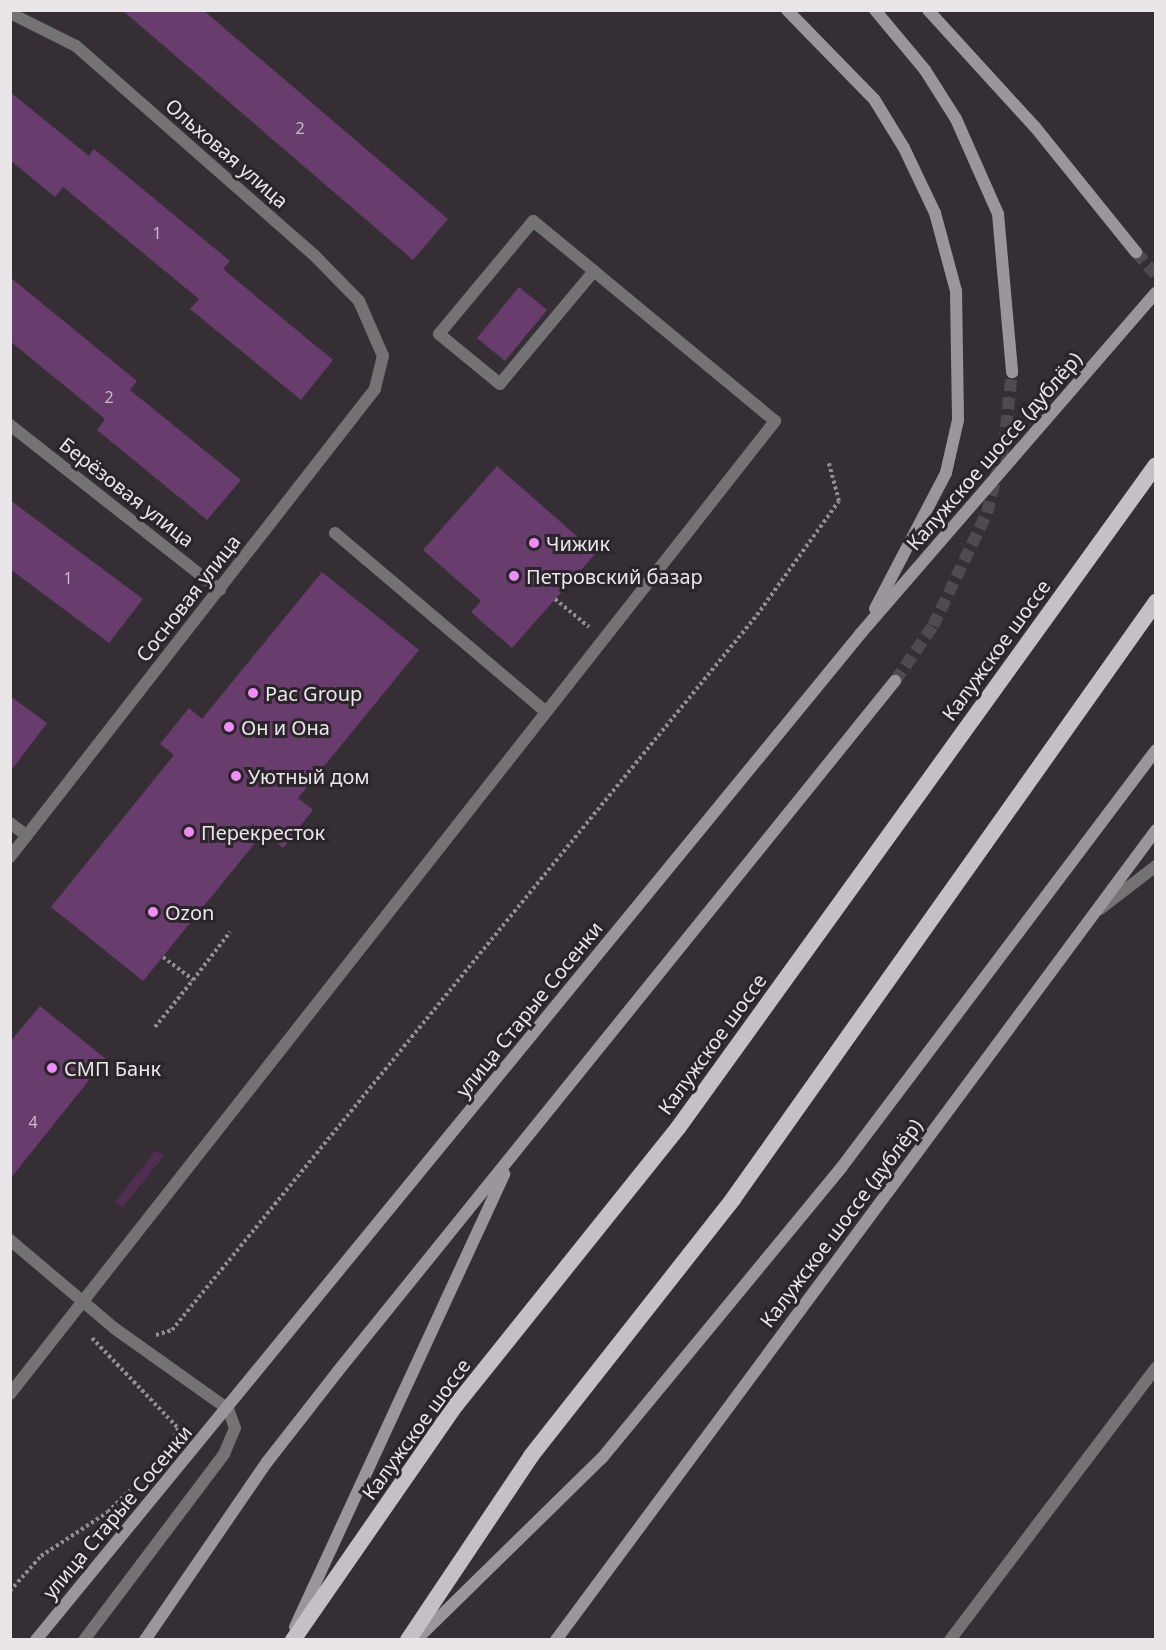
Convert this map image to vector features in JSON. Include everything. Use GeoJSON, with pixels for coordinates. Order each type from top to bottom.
{"type":"FeatureCollection","features":[{"type":"Feature","properties":{"kind":"highway","name":"Калужское шоссе"},"geometry":{"type":"LineString","coordinates":[[291,1640],[456,1406],[678,1128],[1155,465]]}},
{"type":"Feature","properties":{"kind":"highway"},"geometry":{"type":"LineString","coordinates":[[408,1640],[531,1456],[733,1199],[1155,602]]}},
{"type":"Feature","properties":{"kind":"main road"},"geometry":{"type":"LineString","coordinates":[[787,10],[874,99],[904,148],[935,213],[956,291],[958,420],[946,473],[861,633]]}},
{"type":"Feature","properties":{"kind":"main road"},"geometry":{"type":"LineString","coordinates":[[875,10],[925,70],[956,119],[998,214],[1012,372]]}},
{"type":"Feature","properties":{"kind":"main road"},"geometry":{"type":"LineString","coordinates":[[928,10],[1035,127],[1136,252]]}},
{"type":"Feature","properties":{"kind":"main road","name":"Калужское шоссе (дублёр)"},"geometry":{"type":"LineString","coordinates":[[861,633],[1155,293]]}},
{"type":"Feature","properties":{"kind":"main road","name":"улица Старые Сосенки"},"geometry":{"type":"LineString","coordinates":[[36,1640],[228,1409],[861,633]]}},
{"type":"Feature","properties":{"kind":"main road"},"geometry":{"type":"LineString","coordinates":[[145,1640],[267,1462],[895,681]]}},
{"type":"Feature","properties":{"kind":"main road"},"geometry":{"type":"LineString","coordinates":[[416,1640],[602,1458],[841,1168],[1155,750]]}},
{"type":"Feature","properties":{"kind":"main road","name":"Калужское шоссе (дублёр)"},"geometry":{"type":"LineString","coordinates":[[556,1640],[1100,909],[1155,830]]}},
{"type":"Feature","properties":{"kind":"main road"},"geometry":{"type":"LineString","coordinates":[[291,1640],[514,1154]]}},
{"type":"Feature","properties":{"kind":"street","name":"Ольховая улица"},"geometry":{"type":"LineString","coordinates":[[10,12],[76,46],[315,256],[359,301],[383,356]]}},
{"type":"Feature","properties":{"kind":"street"},"geometry":{"type":"LineString","coordinates":[[10,1394],[602,638],[775,421],[594,271],[533,221],[439,334],[500,384],[594,271]]}},
{"type":"Feature","properties":{"kind":"street","name":"Сосновая улица"},"geometry":{"type":"LineString","coordinates":[[10,857],[375,389],[383,356]]}},
{"type":"Feature","properties":{"kind":"street","name":"Берёзовая улица"},"geometry":{"type":"LineString","coordinates":[[10,425],[220,590]]}},
{"type":"Feature","properties":{"kind":"street"},"geometry":{"type":"LineString","coordinates":[[335,533],[545,711]]}},
{"type":"Feature","properties":{"kind":"street"},"geometry":{"type":"LineString","coordinates":[[10,823],[27,836]]}},
{"type":"Feature","properties":{"kind":"street"},"geometry":{"type":"LineString","coordinates":[[1100,909],[1155,866]]}},
{"type":"Feature","properties":{"kind":"street"},"geometry":{"type":"LineString","coordinates":[[10,1240],[84,1300],[228,1409],[235,1428],[224,1454],[84,1640]]}},
{"type":"Feature","properties":{"kind":"street"},"geometry":{"type":"LineString","coordinates":[[950,1640],[1155,1368]]}},
{"type":"Feature","properties":{"kind":"path"},"geometry":{"type":"LineString","coordinates":[[150,1336],[172,1330],[757,615],[839,501],[830,463]]}},
{"type":"Feature","properties":{"kind":"path"},"geometry":{"type":"LineString","coordinates":[[555,599],[602,638]]}},
{"type":"Feature","properties":{"kind":"path"},"geometry":{"type":"LineString","coordinates":[[155,1027],[230,932]]}},
{"type":"Feature","properties":{"kind":"path"},"geometry":{"type":"LineString","coordinates":[[163,957],[193,980]]}},
{"type":"Feature","properties":{"kind":"path"},"geometry":{"type":"LineString","coordinates":[[84,1300],[82,1324],[103,1354],[178,1428],[172,1443]]}},
{"type":"Feature","properties":{"kind":"path"},"geometry":{"type":"LineString","coordinates":[[10,1591],[41,1556],[108,1512],[138,1481]]}},
{"type":"Feature","properties":{"kind":"shaded area"},"geometry":{"type":"Polygon","coordinates":[[[156,1150],[164,1156],[122,1208],[115,1202],[156,1150]]]}},
{"type":"Feature","properties":{"kind":"building"},"geometry":{"type":"Polygon","coordinates":[[[122,10],[203,10],[448,219],[413,260],[122,10]]]}},
{"type":"Feature","properties":{"kind":"building"},"geometry":{"type":"Polygon","coordinates":[[[10,92],[89,156],[94,149],[230,261],[223,269],[333,360],[301,400],[190,309],[199,299],[63,187],[55,197],[10,160],[10,92]]]}},
{"type":"Feature","properties":{"kind":"building"},"geometry":{"type":"Polygon","coordinates":[[[10,277],[137,381],[130,390],[241,480],[207,520],[97,430],[105,419],[10,341],[10,277]]]}},
{"type":"Feature","properties":{"kind":"building"},"geometry":{"type":"Polygon","coordinates":[[[519,287],[547,310],[505,361],[477,338],[519,287]]]}},
{"type":"Feature","properties":{"kind":"building","name":"Петровский базар"},"geometry":{"type":"Polygon","coordinates":[[[497,466],[596,553],[512,648],[471,612],[481,601],[423,550],[497,466]]]}},
{"type":"Feature","properties":{"kind":"building"},"geometry":{"type":"Polygon","coordinates":[[[10,500],[143,599],[109,643],[10,569],[10,500]]]}},
{"type":"Feature","properties":{"kind":"building","name":"Уютный дом"},"geometry":{"type":"Polygon","coordinates":[[[322,572],[419,650],[298,798],[313,810],[283,848],[264,832],[143,981],[51,907],[174,755],[160,744],[189,708],[202,719],[322,572]]]}},
{"type":"Feature","properties":{"kind":"building"},"geometry":{"type":"Polygon","coordinates":[[[10,696],[47,723],[13,768],[10,766],[10,696]]]}},
{"type":"Feature","properties":{"kind":"building"},"geometry":{"type":"Polygon","coordinates":[[[40,1006],[106,1059],[10,1179],[10,1042],[40,1006]]]}},
{"type":"Feature","properties":{"kind":"tunnel"},"geometry":{"type":"LineString","coordinates":[[1136,252],[1156,275]]}},
{"type":"Feature","properties":{"kind":"tunnel"},"geometry":{"type":"LineString","coordinates":[[895,681],[933,626],[987,513],[1004,445],[1012,372]]}},
{"type":"Feature","properties":{"kind":"place","name":"Чижик"},"geometry":{"type":"Point","coordinates":[534,543]}},
{"type":"Feature","properties":{"kind":"place","name":"Петровский базар"},"geometry":{"type":"Point","coordinates":[514,576]}},
{"type":"Feature","properties":{"kind":"place","name":"Pac Group"},"geometry":{"type":"Point","coordinates":[253,693]}},
{"type":"Feature","properties":{"kind":"place","name":"Он и Она"},"geometry":{"type":"Point","coordinates":[229,727]}},
{"type":"Feature","properties":{"kind":"place","name":"Уютный дом"},"geometry":{"type":"Point","coordinates":[236,776]}},
{"type":"Feature","properties":{"kind":"place","name":"Перекресток"},"geometry":{"type":"Point","coordinates":[189,832]}},
{"type":"Feature","properties":{"kind":"place","name":"Ozon"},"geometry":{"type":"Point","coordinates":[153,912]}},
{"type":"Feature","properties":{"kind":"place","name":"СМП Банк"},"geometry":{"type":"Point","coordinates":[52,1068]}}]}
